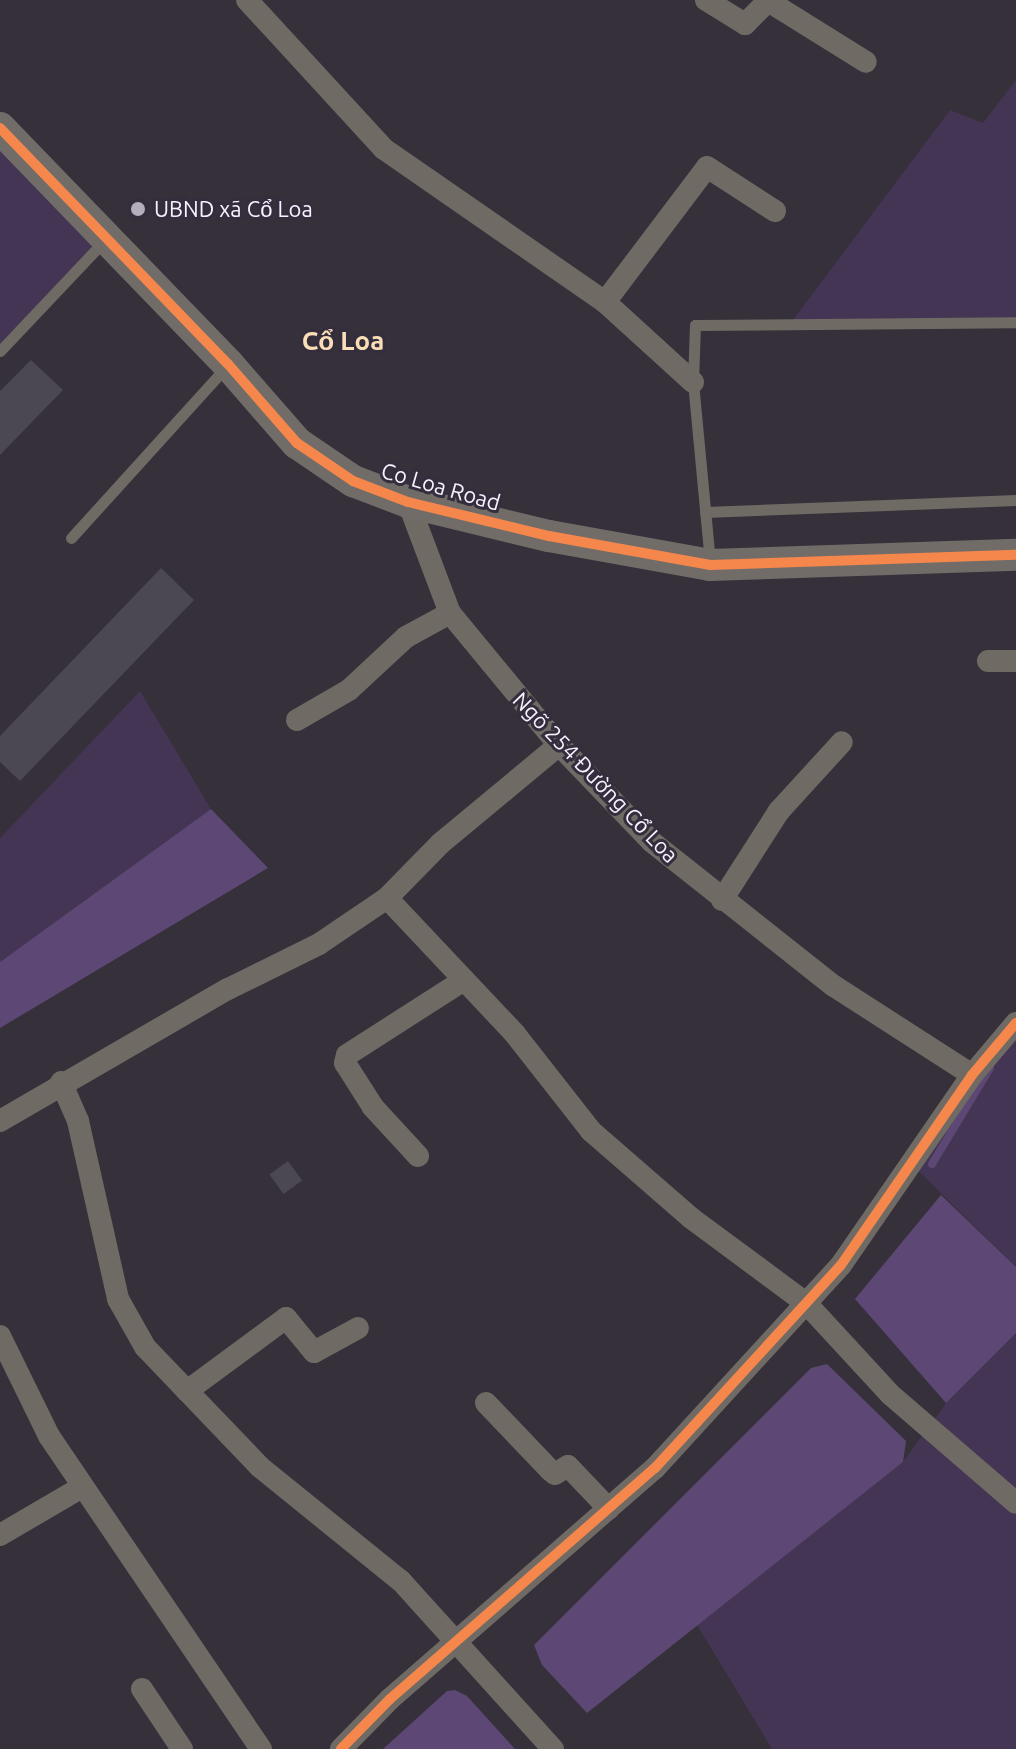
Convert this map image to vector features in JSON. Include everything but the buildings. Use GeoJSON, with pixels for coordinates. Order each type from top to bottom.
{"type":"FeatureCollection","features":[{"type":"Feature","properties":{"kind":"street"},"geometry":{"type":"LineString","coordinates":[[247,0],[384,149],[605,302],[693,382]]}},
{"type":"Feature","properties":{"kind":"street"},"geometry":{"type":"LineString","coordinates":[[706,0],[745,24],[768,1],[866,62]]}},
{"type":"Feature","properties":{"kind":"street","name":"Co Loa Road"},"geometry":{"type":"LineString","coordinates":[[0,128],[228,364],[297,443],[322,464],[408,502],[549,536],[710,565],[1016,555]]}},
{"type":"Feature","properties":{"kind":"street"},"geometry":{"type":"LineString","coordinates":[[605,302],[707,167],[775,211]]}},
{"type":"Feature","properties":{"kind":"street","name":"Ngõ 254 Đường Cổ Loa"},"geometry":{"type":"LineString","coordinates":[[408,502],[450,613],[559,745],[652,842],[834,986],[972,1075]]}},
{"type":"Feature","properties":{"kind":"street"},"geometry":{"type":"LineString","coordinates":[[297,720],[349,690],[406,637],[450,613]]}},
{"type":"Feature","properties":{"kind":"street"},"geometry":{"type":"LineString","coordinates":[[988,661],[1016,661]]}},
{"type":"Feature","properties":{"kind":"street"},"geometry":{"type":"LineString","coordinates":[[722,900],[779,811],[842,742]]}},
{"type":"Feature","properties":{"kind":"street"},"geometry":{"type":"LineString","coordinates":[[0,1121],[61,1082],[319,944],[387,898],[441,843],[559,745]]}},
{"type":"Feature","properties":{"kind":"street"},"geometry":{"type":"LineString","coordinates":[[387,898],[464,980],[591,1131],[691,1218],[806,1303],[891,1395],[1016,1503]]}},
{"type":"Feature","properties":{"kind":"street"},"geometry":{"type":"LineString","coordinates":[[418,1156],[373,1107],[345,1063],[347,1055],[464,980]]}},
{"type":"Feature","properties":{"kind":"street"},"geometry":{"type":"LineString","coordinates":[[341,1749],[454,1644],[655,1468],[841,1265],[972,1075],[1016,1023]]}},
{"type":"Feature","properties":{"kind":"street"},"geometry":{"type":"LineString","coordinates":[[61,1082],[78,1121],[118,1299],[145,1347],[260,1467],[401,1581],[454,1644],[553,1749]]}},
{"type":"Feature","properties":{"kind":"street"},"geometry":{"type":"LineString","coordinates":[[187,1391],[286,1318],[314,1352],[358,1328]]}},
{"type":"Feature","properties":{"kind":"street"},"geometry":{"type":"LineString","coordinates":[[0,1336],[49,1436],[261,1749]]}},
{"type":"Feature","properties":{"kind":"street"},"geometry":{"type":"LineString","coordinates":[[486,1403],[550,1470],[555,1474],[568,1466],[609,1509]]}},
{"type":"Feature","properties":{"kind":"street"},"geometry":{"type":"LineString","coordinates":[[0,1535],[82,1487]]}},
{"type":"Feature","properties":{"kind":"street"},"geometry":{"type":"LineString","coordinates":[[142,1689],[182,1749]]}},
{"type":"Feature","properties":{"kind":"lane"},"geometry":{"type":"LineString","coordinates":[[0,351],[107,239]]}},
{"type":"Feature","properties":{"kind":"lane"},"geometry":{"type":"LineString","coordinates":[[710,565],[693,382],[695,325],[1016,322]]}},
{"type":"Feature","properties":{"kind":"lane"},"geometry":{"type":"LineString","coordinates":[[71,538],[228,364]]}},
{"type":"Feature","properties":{"kind":"lane"},"geometry":{"type":"LineString","coordinates":[[705,512],[1016,500]]}},
{"type":"Feature","properties":{"kind":"shaded area"},"geometry":{"type":"Polygon","coordinates":[[[1016,80],[1016,322],[790,324],[950,110],[983,123],[1016,80]]]}},
{"type":"Feature","properties":{"kind":"shaded area"},"geometry":{"type":"Polygon","coordinates":[[[0,128],[107,239],[0,351],[0,128]]]}},
{"type":"Feature","properties":{"kind":"shaded area"},"geometry":{"type":"Polygon","coordinates":[[[140,691],[211,809],[0,962],[0,838],[140,691]]]}},
{"type":"Feature","properties":{"kind":"shaded area"},"geometry":{"type":"Polygon","coordinates":[[[211,809],[268,868],[0,1028],[0,962],[211,809]]]}},
{"type":"Feature","properties":{"kind":"shaded area"},"geometry":{"type":"Polygon","coordinates":[[[1016,1024],[1016,1267],[911,1164],[1016,1024]]]}},
{"type":"Feature","properties":{"kind":"shaded area"},"geometry":{"type":"Polygon","coordinates":[[[941,1195],[1016,1267],[1016,1333],[946,1403],[855,1299],[941,1195]]]}},
{"type":"Feature","properties":{"kind":"shaded area"},"geometry":{"type":"Polygon","coordinates":[[[1016,1333],[1016,1749],[772,1749],[697,1625],[903,1462],[946,1403],[1016,1333]]]}},
{"type":"Feature","properties":{"kind":"shaded area"},"geometry":{"type":"Polygon","coordinates":[[[827,1364],[906,1441],[903,1462],[587,1713],[542,1665],[534,1645],[811,1368],[827,1364]]]}},
{"type":"Feature","properties":{"kind":"shaded area"},"geometry":{"type":"Polygon","coordinates":[[[455,1690],[467,1696],[515,1749],[383,1749],[447,1691],[455,1690]]]}},
{"type":"Feature","properties":{"kind":"waterway"},"geometry":{"type":"LineString","coordinates":[[932,1164],[990,1068]]}},
{"type":"Feature","properties":{"kind":"cycle path"},"geometry":{"type":"LineString","coordinates":[[0,128],[228,364],[297,443],[353,481],[408,502],[549,536],[710,565],[1016,555]]}},
{"type":"Feature","properties":{"kind":"cycle path"},"geometry":{"type":"LineString","coordinates":[[341,1749],[390,1699],[655,1468],[841,1265],[972,1075],[1016,1023]]}},
{"type":"Feature","properties":{"kind":"place","name":"UBND xã Cổ Loa"},"geometry":{"type":"Point","coordinates":[138,209]}},
{"type":"Feature","properties":{"kind":"district","name":"Cổ Loa"},"geometry":{"type":"Point","coordinates":[343,341]}}]}
